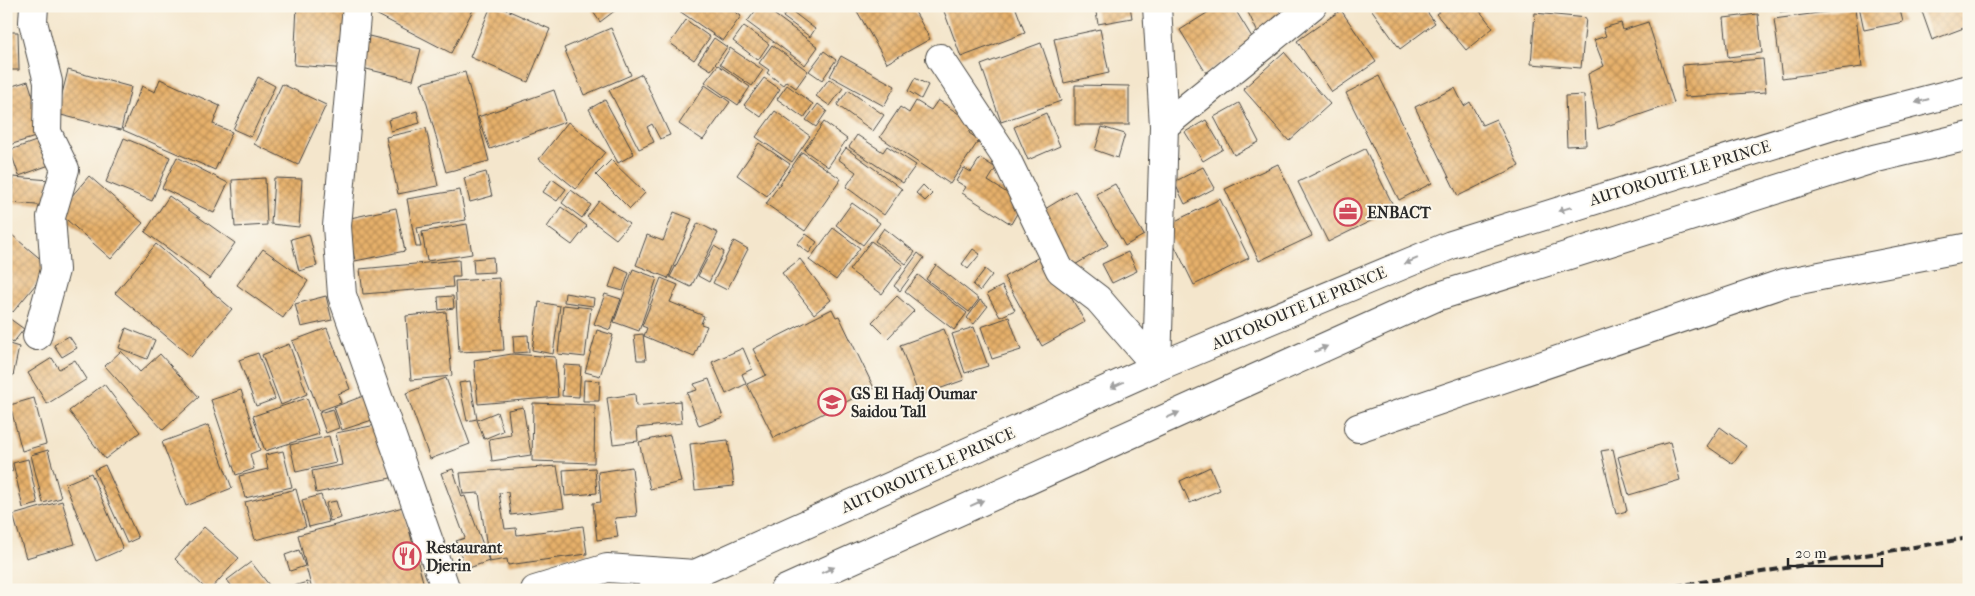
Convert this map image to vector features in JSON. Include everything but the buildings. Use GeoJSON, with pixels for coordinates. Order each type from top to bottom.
{"type":"FeatureCollection","features":[{"type":"Feature","properties":{"kind":"main road"},"geometry":{"type":"LineString","coordinates":[[34,6],[33,22],[48,82],[47,132],[65,170],[51,217],[56,270],[37,336]]}},
{"type":"Feature","properties":{"kind":"main road"},"geometry":{"type":"LineString","coordinates":[[357,6],[337,226],[342,295],[446,590]]}},
{"type":"Feature","properties":{"kind":"main road"},"geometry":{"type":"LineString","coordinates":[[1157,6],[1164,126],[1157,367]]}},
{"type":"Feature","properties":{"kind":"main road"},"geometry":{"type":"LineString","coordinates":[[1164,126],[1312,6]]}},
{"type":"Feature","properties":{"kind":"main road"},"geometry":{"type":"LineString","coordinates":[[940,58],[1005,156],[1060,270],[1098,299],[1157,367]]}},
{"type":"Feature","properties":{"kind":"main road","name":"AUTOROUTE LE PRINCE"},"geometry":{"type":"LineString","coordinates":[[652,590],[695,574],[1157,367],[1451,244],[1868,115],[1969,89]]}},
{"type":"Feature","properties":{"kind":"main road"},"geometry":{"type":"LineString","coordinates":[[784,590],[1436,297],[1873,159],[1969,136]]}},
{"type":"Feature","properties":{"kind":"main road"},"geometry":{"type":"LineString","coordinates":[[1358,428],[1784,283],[1969,246]]}},
{"type":"Feature","properties":{"kind":"main road"},"geometry":{"type":"LineString","coordinates":[[535,590],[608,568],[695,574]]}},
{"type":"Feature","properties":{"kind":"railway"},"geometry":{"type":"LineString","coordinates":[[1652,590],[1969,538]]}},
{"type":"Feature","properties":{"kind":"place","name":"ENBACT"},"geometry":{"type":"Point","coordinates":[1348,212]}},
{"type":"Feature","properties":{"kind":"place","name":"GS El Hadj Oumar Saidou Tall"},"geometry":{"type":"Point","coordinates":[832,402]}},
{"type":"Feature","properties":{"kind":"place","name":"Restaurant Djerin"},"geometry":{"type":"Point","coordinates":[407,556]}}]}
